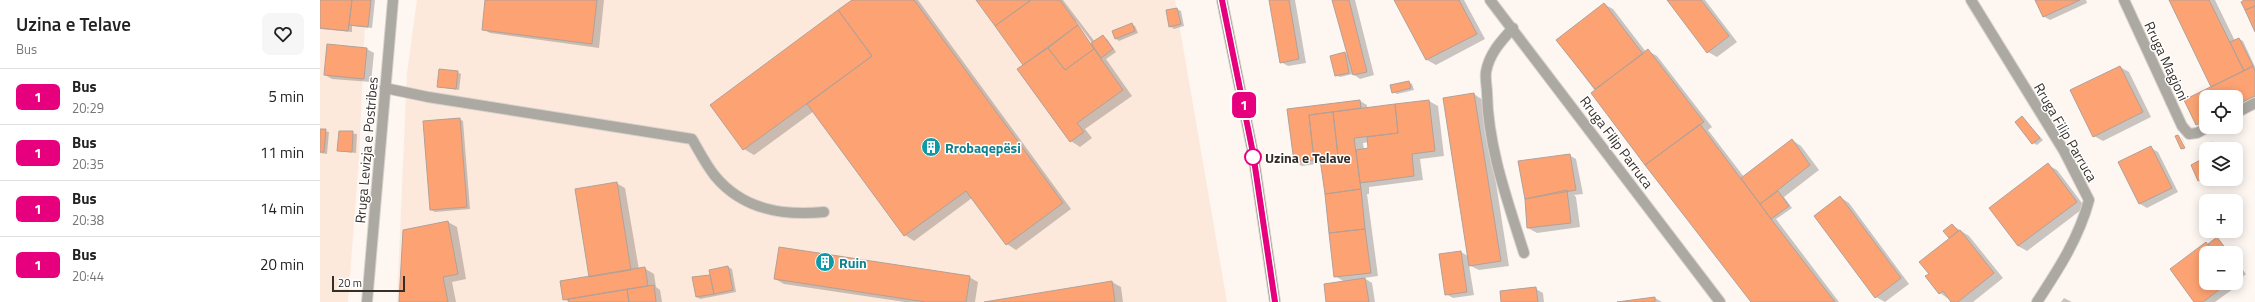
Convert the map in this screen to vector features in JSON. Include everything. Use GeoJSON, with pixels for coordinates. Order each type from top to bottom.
{"type":"FeatureCollection","features":[{"type":"Feature","properties":{"kind":"main road"},"geometry":{"type":"LineString","coordinates":[[1222,0],[1253,153],[1275,302]]}},
{"type":"Feature","properties":{"kind":"street","name":"Rruga Levizja e Postribes"},"geometry":{"type":"LineString","coordinates":[[367,302],[393,0]]}},
{"type":"Feature","properties":{"kind":"street","name":"Rruga Filip Parruca"},"geometry":{"type":"LineString","coordinates":[[1490,0],[1720,302]]}},
{"type":"Feature","properties":{"kind":"street","name":"Rruga Filip Parruca"},"geometry":{"type":"LineString","coordinates":[[1971,0],[2064,151],[2089,200],[2083,222],[2063,264],[2036,302]]}},
{"type":"Feature","properties":{"kind":"street","name":"Rruga Magjoni"},"geometry":{"type":"LineString","coordinates":[[2124,0],[2182,126],[2189,134],[2199,132]]}},
{"type":"Feature","properties":{"kind":"street"},"geometry":{"type":"LineString","coordinates":[[1512,28],[1496,46],[1486,72],[1487,106],[1494,149],[1507,200],[1524,254]]}},
{"type":"Feature","properties":{"kind":"street"},"geometry":{"type":"LineString","coordinates":[[385,88],[428,98],[692,139],[715,176],[738,199],[768,210],[805,214],[824,212]]}},
{"type":"Feature","properties":{"kind":"street"},"geometry":{"type":"LineString","coordinates":[[2243,109],[2255,103]]}},
{"type":"Feature","properties":{"kind":"shaded area"},"geometry":{"type":"Polygon","coordinates":[[[320,0],[366,0],[359,158],[348,302],[320,302],[320,0]]]}},
{"type":"Feature","properties":{"kind":"shaded area"},"geometry":{"type":"Polygon","coordinates":[[[417,0],[1175,0],[1227,302],[397,302],[407,73],[417,0]]]}},
{"type":"Feature","properties":{"kind":"building"},"geometry":{"type":"Polygon","coordinates":[[[320,0],[352,0],[348,31],[320,28],[320,0]]]}},
{"type":"Feature","properties":{"kind":"building"},"geometry":{"type":"Polygon","coordinates":[[[352,0],[371,0],[368,27],[349,25],[352,0]]]}},
{"type":"Feature","properties":{"kind":"building"},"geometry":{"type":"Polygon","coordinates":[[[485,0],[597,0],[592,44],[482,30],[485,0]]]}},
{"type":"Feature","properties":{"kind":"building","name":"Rrobaqepësi"},"geometry":{"type":"Polygon","coordinates":[[[852,0],[914,0],[1063,203],[1006,245],[966,191],[904,236],[807,104],[872,56],[838,10],[852,0]]]}},
{"type":"Feature","properties":{"kind":"building"},"geometry":{"type":"Polygon","coordinates":[[[976,0],[1031,0],[995,26],[976,0]]]}},
{"type":"Feature","properties":{"kind":"building"},"geometry":{"type":"Polygon","coordinates":[[[1031,0],[1060,0],[1078,25],[1023,65],[995,26],[1031,0]]]}},
{"type":"Feature","properties":{"kind":"building"},"geometry":{"type":"Polygon","coordinates":[[[1269,0],[1289,0],[1299,59],[1280,63],[1269,0]]]}},
{"type":"Feature","properties":{"kind":"building"},"geometry":{"type":"Polygon","coordinates":[[[1332,0],[1349,0],[1367,72],[1353,75],[1332,0]]]}},
{"type":"Feature","properties":{"kind":"building"},"geometry":{"type":"Polygon","coordinates":[[[1394,0],[1459,0],[1477,34],[1426,60],[1394,0]]]}},
{"type":"Feature","properties":{"kind":"building"},"geometry":{"type":"Polygon","coordinates":[[[1667,0],[1701,0],[1729,36],[1707,53],[1667,0]]]}},
{"type":"Feature","properties":{"kind":"building"},"geometry":{"type":"Polygon","coordinates":[[[2035,0],[2080,0],[2043,17],[2035,0]]]}},
{"type":"Feature","properties":{"kind":"building"},"geometry":{"type":"Polygon","coordinates":[[[2169,0],[2209,0],[2244,71],[2211,87],[2169,0]]]}},
{"type":"Feature","properties":{"kind":"building"},"geometry":{"type":"Polygon","coordinates":[[[2244,0],[2255,0],[2255,6],[2245,10],[2241,2],[2244,0]]]}},
{"type":"Feature","properties":{"kind":"building"},"geometry":{"type":"Polygon","coordinates":[[[1604,3],[1643,54],[1595,89],[1556,40],[1604,3]]]}},
{"type":"Feature","properties":{"kind":"building"},"geometry":{"type":"Polygon","coordinates":[[[2255,6],[2255,32],[2245,10],[2255,6]]]}},
{"type":"Feature","properties":{"kind":"building"},"geometry":{"type":"Polygon","coordinates":[[[1177,8],[1181,24],[1169,27],[1166,10],[1177,8]]]}},
{"type":"Feature","properties":{"kind":"building"},"geometry":{"type":"Polygon","coordinates":[[[838,10],[872,56],[743,150],[710,105],[838,10]]]}},
{"type":"Feature","properties":{"kind":"building"},"geometry":{"type":"Polygon","coordinates":[[[1132,23],[1135,31],[1115,39],[1112,31],[1132,23]]]}},
{"type":"Feature","properties":{"kind":"building"},"geometry":{"type":"Polygon","coordinates":[[[1078,25],[1094,49],[1065,70],[1048,48],[1078,25]]]}},
{"type":"Feature","properties":{"kind":"building"},"geometry":{"type":"Polygon","coordinates":[[[1103,35],[1113,49],[1101,58],[1091,43],[1103,35]]]}},
{"type":"Feature","properties":{"kind":"building"},"geometry":{"type":"Polygon","coordinates":[[[2239,38],[2253,66],[2244,71],[2230,42],[2239,38]]]}},
{"type":"Feature","properties":{"kind":"building"},"geometry":{"type":"Polygon","coordinates":[[[327,44],[367,48],[364,79],[324,75],[327,44]]]}},
{"type":"Feature","properties":{"kind":"building"},"geometry":{"type":"Polygon","coordinates":[[[1048,48],[1065,70],[1094,49],[1123,90],[1077,123],[1084,132],[1070,142],[1017,69],[1048,48]]]}},
{"type":"Feature","properties":{"kind":"building"},"geometry":{"type":"Polygon","coordinates":[[[1648,49],[1704,122],[1645,165],[1591,93],[1648,49]]]}},
{"type":"Feature","properties":{"kind":"building"},"geometry":{"type":"Polygon","coordinates":[[[1345,52],[1349,73],[1335,76],[1330,56],[1345,52]]]}},
{"type":"Feature","properties":{"kind":"building"},"geometry":{"type":"Polygon","coordinates":[[[2120,66],[2143,112],[2093,137],[2070,90],[2120,66]]]}},
{"type":"Feature","properties":{"kind":"building"},"geometry":{"type":"Polygon","coordinates":[[[2253,66],[2255,71],[2255,96],[2243,102],[2243,90],[2204,90],[2253,66]]]}},
{"type":"Feature","properties":{"kind":"building"},"geometry":{"type":"Polygon","coordinates":[[[439,69],[458,71],[456,89],[437,87],[439,69]]]}},
{"type":"Feature","properties":{"kind":"building"},"geometry":{"type":"Polygon","coordinates":[[[1409,81],[1411,88],[1392,93],[1390,85],[1409,81]]]}},
{"type":"Feature","properties":{"kind":"building"},"geometry":{"type":"Polygon","coordinates":[[[1474,93],[1501,261],[1469,266],[1443,98],[1474,93]]]}},
{"type":"Feature","properties":{"kind":"building"},"geometry":{"type":"Polygon","coordinates":[[[2199,93],[2199,124],[2196,125],[2184,100],[2199,93]]]}},
{"type":"Feature","properties":{"kind":"building"},"geometry":{"type":"Polygon","coordinates":[[[1360,100],[1361,108],[1309,115],[1314,160],[1294,162],[1287,109],[1360,100]]]}},
{"type":"Feature","properties":{"kind":"building"},"geometry":{"type":"Polygon","coordinates":[[[1429,100],[1435,151],[1412,154],[1414,176],[1360,183],[1356,150],[1368,148],[1367,137],[1398,133],[1395,104],[1429,100]]]}},
{"type":"Feature","properties":{"kind":"building"},"geometry":{"type":"Polygon","coordinates":[[[1395,104],[1398,133],[1354,138],[1361,189],[1325,194],[1320,159],[1338,156],[1333,112],[1395,104]]]}},
{"type":"Feature","properties":{"kind":"building"},"geometry":{"type":"Polygon","coordinates":[[[1333,112],[1338,156],[1314,160],[1309,115],[1333,112]]]}},
{"type":"Feature","properties":{"kind":"building"},"geometry":{"type":"Polygon","coordinates":[[[2022,116],[2040,138],[2032,144],[2015,122],[2022,116]]]}},
{"type":"Feature","properties":{"kind":"building"},"geometry":{"type":"Polygon","coordinates":[[[460,118],[467,207],[430,210],[423,121],[460,118]]]}},
{"type":"Feature","properties":{"kind":"building"},"geometry":{"type":"Polygon","coordinates":[[[1700,124],[1835,302],[1751,302],[1645,165],[1700,124]]]}},
{"type":"Feature","properties":{"kind":"building"},"geometry":{"type":"Polygon","coordinates":[[[320,129],[326,129],[324,152],[320,152],[320,129]]]}},
{"type":"Feature","properties":{"kind":"building"},"geometry":{"type":"Polygon","coordinates":[[[339,131],[353,131],[352,152],[337,151],[339,131]]]}},
{"type":"Feature","properties":{"kind":"building"},"geometry":{"type":"Polygon","coordinates":[[[2178,135],[2185,148],[2181,149],[2175,136],[2178,135]]]}},
{"type":"Feature","properties":{"kind":"building"},"geometry":{"type":"Polygon","coordinates":[[[1792,139],[1810,165],[1760,204],[1741,178],[1792,139]]]}},
{"type":"Feature","properties":{"kind":"building"},"geometry":{"type":"Polygon","coordinates":[[[2151,146],[2172,188],[2139,204],[2118,162],[2151,146]]]}},
{"type":"Feature","properties":{"kind":"building"},"geometry":{"type":"Polygon","coordinates":[[[1570,154],[1576,190],[1525,199],[1518,161],[1570,154]]]}},
{"type":"Feature","properties":{"kind":"building"},"geometry":{"type":"Polygon","coordinates":[[[2199,161],[2198,181],[2191,165],[2199,161]]]}},
{"type":"Feature","properties":{"kind":"building"},"geometry":{"type":"Polygon","coordinates":[[[2048,163],[2077,202],[2018,246],[1989,208],[2048,163]]]}},
{"type":"Feature","properties":{"kind":"building"},"geometry":{"type":"Polygon","coordinates":[[[617,182],[631,270],[589,277],[575,189],[617,182]]]}},
{"type":"Feature","properties":{"kind":"building"},"geometry":{"type":"Polygon","coordinates":[[[1361,189],[1365,229],[1329,233],[1325,194],[1361,189]]]}},
{"type":"Feature","properties":{"kind":"building"},"geometry":{"type":"Polygon","coordinates":[[[1567,190],[1571,223],[1527,228],[1525,199],[1567,190]]]}},
{"type":"Feature","properties":{"kind":"building"},"geometry":{"type":"Polygon","coordinates":[[[1778,191],[1789,206],[1771,219],[1760,204],[1778,191]]]}},
{"type":"Feature","properties":{"kind":"building"},"geometry":{"type":"Polygon","coordinates":[[[1840,196],[1901,278],[1875,298],[1814,216],[1840,196]]]}},
{"type":"Feature","properties":{"kind":"building"},"geometry":{"type":"Polygon","coordinates":[[[448,221],[458,274],[443,277],[448,302],[399,302],[403,230],[448,221]]]}},
{"type":"Feature","properties":{"kind":"building"},"geometry":{"type":"Polygon","coordinates":[[[1952,224],[1958,231],[1949,238],[1943,231],[1952,224]]]}},
{"type":"Feature","properties":{"kind":"building"},"geometry":{"type":"Polygon","coordinates":[[[1365,229],[1371,273],[1334,277],[1329,233],[1365,229]]]}},
{"type":"Feature","properties":{"kind":"building"},"geometry":{"type":"Polygon","coordinates":[[[1960,230],[1994,273],[1958,302],[1951,302],[1943,291],[1939,294],[1925,276],[1929,274],[1919,262],[1960,230]]]}},
{"type":"Feature","properties":{"kind":"building"},"geometry":{"type":"Polygon","coordinates":[[[2218,238],[2224,246],[2209,246],[2208,244],[2218,238]]]}},
{"type":"Feature","properties":{"kind":"building"},"geometry":{"type":"Polygon","coordinates":[[[2206,242],[2209,246],[2201,246],[2206,242]]]}},
{"type":"Feature","properties":{"kind":"building","name":"Ruin"},"geometry":{"type":"Polygon","coordinates":[[[779,247],[970,276],[966,302],[926,302],[774,279],[779,247]]]}},
{"type":"Feature","properties":{"kind":"building"},"geometry":{"type":"Polygon","coordinates":[[[2199,247],[2199,290],[2219,290],[2203,302],[2194,302],[2170,269],[2199,247]]]}},
{"type":"Feature","properties":{"kind":"building"},"geometry":{"type":"Polygon","coordinates":[[[1461,251],[1467,292],[1445,295],[1439,254],[1461,251]]]}},
{"type":"Feature","properties":{"kind":"building"},"geometry":{"type":"Polygon","coordinates":[[[728,266],[733,290],[714,294],[709,270],[728,266]]]}},
{"type":"Feature","properties":{"kind":"building"},"geometry":{"type":"Polygon","coordinates":[[[645,267],[648,286],[563,300],[560,281],[645,267]]]}},
{"type":"Feature","properties":{"kind":"building"},"geometry":{"type":"Polygon","coordinates":[[[710,275],[714,294],[696,297],[692,277],[710,275]]]}},
{"type":"Feature","properties":{"kind":"building"},"geometry":{"type":"Polygon","coordinates":[[[1365,278],[1369,302],[1326,302],[1324,284],[1365,278]]]}},
{"type":"Feature","properties":{"kind":"building"},"geometry":{"type":"Polygon","coordinates":[[[1112,281],[1115,302],[984,302],[1112,281]]]}},
{"type":"Feature","properties":{"kind":"building"},"geometry":{"type":"Polygon","coordinates":[[[654,285],[656,302],[629,302],[627,289],[654,285]]]}},
{"type":"Feature","properties":{"kind":"building"},"geometry":{"type":"Polygon","coordinates":[[[1536,287],[1538,302],[1501,302],[1500,291],[1536,287]]]}},
{"type":"Feature","properties":{"kind":"building"},"geometry":{"type":"Polygon","coordinates":[[[627,289],[629,302],[569,302],[568,299],[627,289]]]}},
{"type":"Feature","properties":{"kind":"building"},"geometry":{"type":"Polygon","coordinates":[[[1655,297],[1655,302],[1617,302],[1655,297]]]}},
{"type":"Feature","properties":{"kind":"bus line","name":"1"},"geometry":{"type":"LineString","coordinates":[[1222,0],[1253,153],[1275,302]]}},
{"type":"Feature","properties":{"kind":"place","name":"Rrobaqepësi"},"geometry":{"type":"Point","coordinates":[931,147]}},
{"type":"Feature","properties":{"kind":"place","name":"Uzina e Telave"},"geometry":{"type":"Point","coordinates":[1253,157]}},
{"type":"Feature","properties":{"kind":"place","name":"Ruin"},"geometry":{"type":"Point","coordinates":[825,262]}}]}
